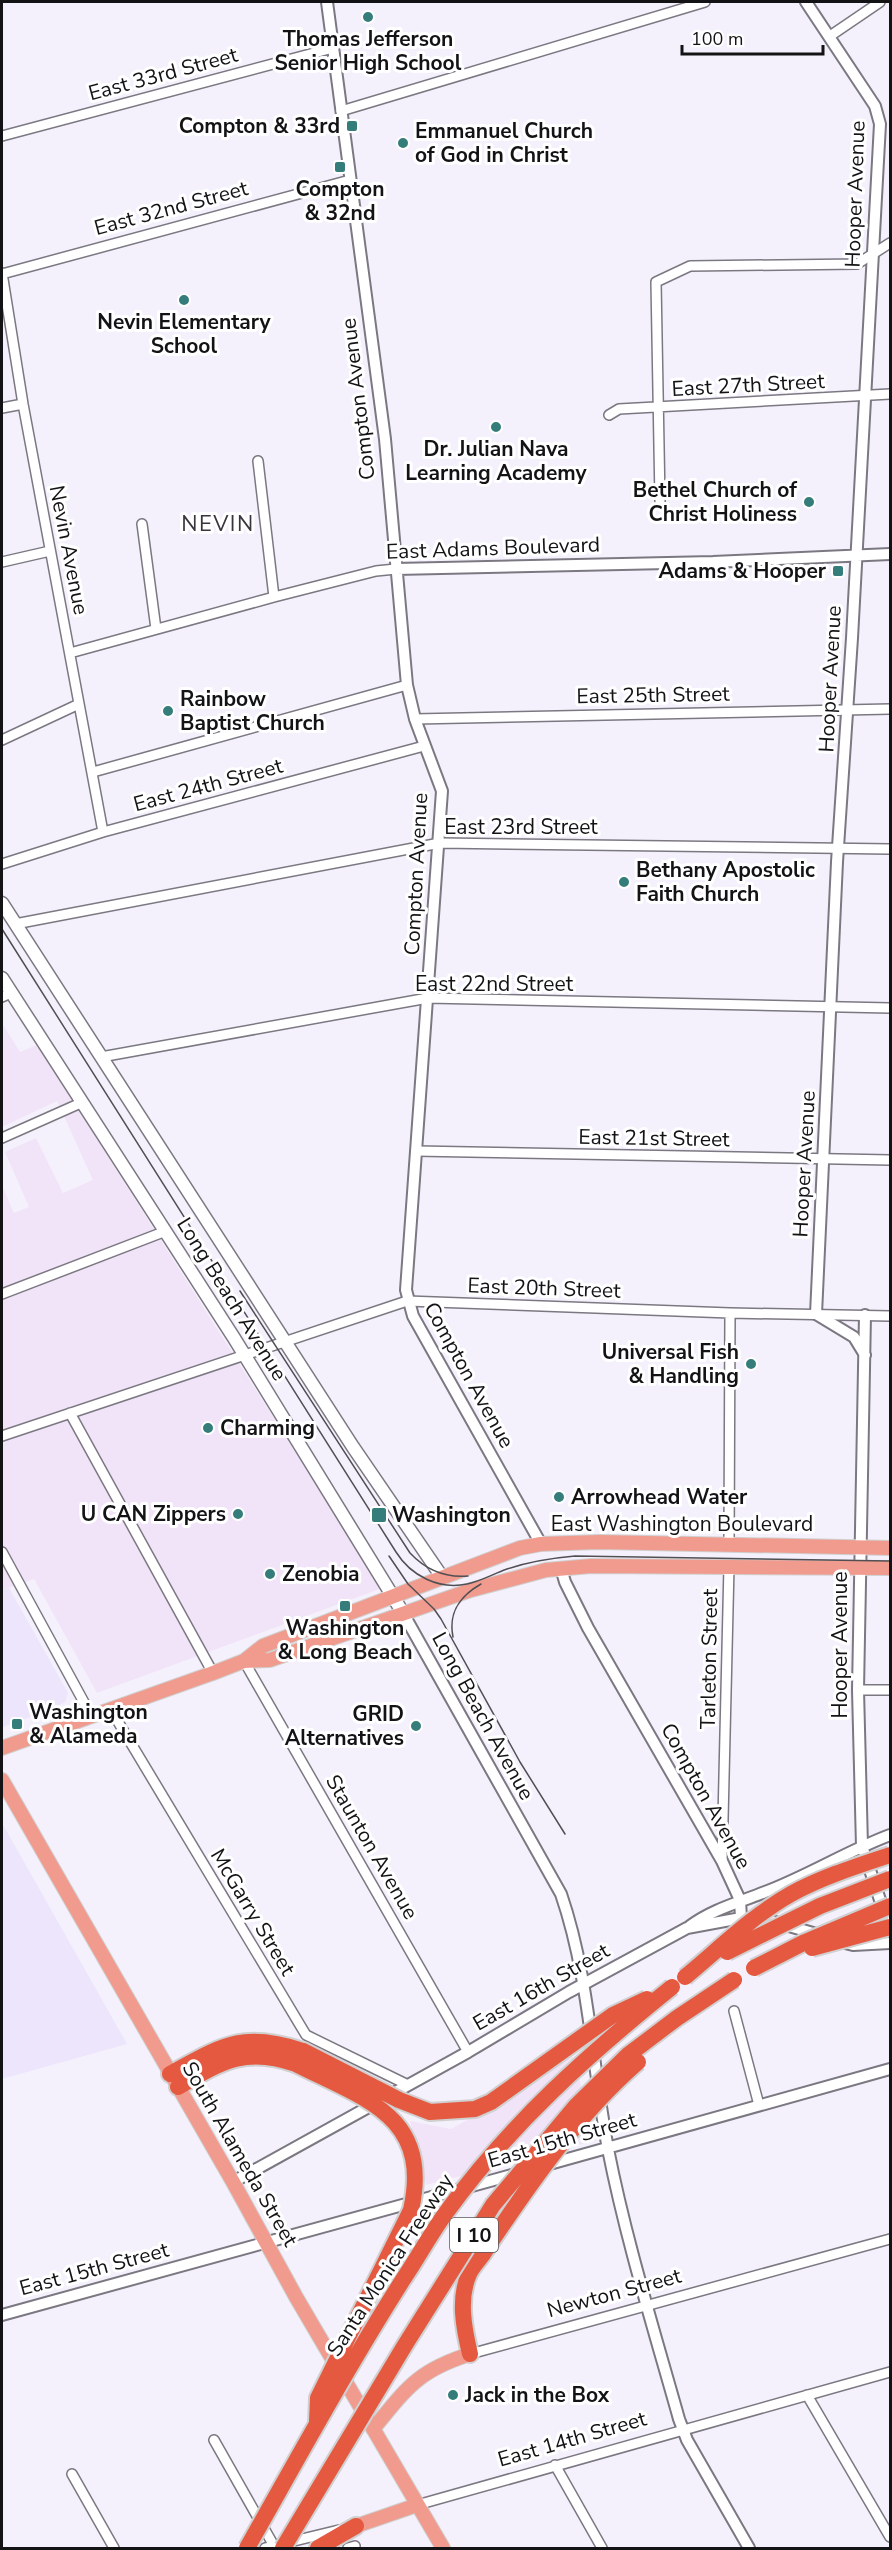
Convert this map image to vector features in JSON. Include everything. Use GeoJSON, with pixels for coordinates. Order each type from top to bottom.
{"type":"FeatureCollection","features":[{"type":"Feature","properties":{"kind":"highway"},"geometry":{"type":"LineString","coordinates":[[174,2080],[239,2056],[299,2058],[430,2112],[475,2109],[491,2102],[531,2075],[613,2015],[679,1982],[762,1912],[792,1894],[847,1870],[891,1855]]}},
{"type":"Feature","properties":{"kind":"highway","name":"Santa Monica Freeway"},"geometry":{"type":"LineString","coordinates":[[247,2548],[378,2320],[448,2210],[497,2149],[550,2091],[606,2040],[679,1982],[746,1941],[820,1906],[891,1879]]}},
{"type":"Feature","properties":{"kind":"highway","name":"I 10"},"geometry":{"type":"LineString","coordinates":[[274,2548],[493,2205],[576,2106],[628,2055],[677,2018],[735,1980],[805,1942],[891,1906]]}},
{"type":"Feature","properties":{"kind":"highway"},"geometry":{"type":"LineString","coordinates":[[754,1968],[825,1944],[891,1929]]}},
{"type":"Feature","properties":{"kind":"highway"},"geometry":{"type":"LineString","coordinates":[[470,2354],[464,2325],[463,2298],[469,2274],[531,2180],[630,2068],[735,1980]]}},
{"type":"Feature","properties":{"kind":"highway"},"geometry":{"type":"LineString","coordinates":[[299,2058],[378,2106],[404,2133],[416,2164],[416,2187],[411,2210],[318,2398],[317,2425]]}},
{"type":"Feature","properties":{"kind":"highway"},"geometry":{"type":"LineString","coordinates":[[318,2548],[356,2526]]}},
{"type":"Feature","properties":{"kind":"main road","name":"Long Beach Avenue"},"geometry":{"type":"LineString","coordinates":[[2,903],[353,1447],[438,1571]]}},
{"type":"Feature","properties":{"kind":"main road","name":"Long Beach Avenue"},"geometry":{"type":"LineString","coordinates":[[2,978],[6,995],[83,1101],[244,1354],[403,1613]]}},
{"type":"Feature","properties":{"kind":"main road","name":"East Washington Boulevard"},"geometry":{"type":"LineString","coordinates":[[2,1748],[244,1661],[263,1646],[393,1595],[438,1571],[520,1548],[541,1544],[599,1542],[891,1548]]}},
{"type":"Feature","properties":{"kind":"main road","name":"East Washington Boulevard"},"geometry":{"type":"LineString","coordinates":[[244,1661],[270,1660],[490,1584],[530,1573],[561,1568],[591,1566],[891,1568]]}},
{"type":"Feature","properties":{"kind":"main road"},"geometry":{"type":"LineString","coordinates":[[424,1606],[442,1592],[444,1585],[438,1571]]}},
{"type":"Feature","properties":{"kind":"main road","name":"South Alameda Street"},"geometry":{"type":"LineString","coordinates":[[2,1780],[443,2548]]}},
{"type":"Feature","properties":{"kind":"main road","name":"Newton Street"},"geometry":{"type":"LineString","coordinates":[[373,2429],[410,2385],[425,2373],[442,2363],[470,2354]]}},
{"type":"Feature","properties":{"kind":"main road","name":"East 14th Street"},"geometry":{"type":"LineString","coordinates":[[356,2526],[417,2505]]}},
{"type":"Feature","properties":{"kind":"street","name":"Compton Avenue"},"geometry":{"type":"LineString","coordinates":[[327,2],[385,440],[407,685],[415,719],[442,791],[407,1301],[413,1316],[541,1544]]}},
{"type":"Feature","properties":{"kind":"street"},"geometry":{"type":"LineString","coordinates":[[342,111],[705,2]]}},
{"type":"Feature","properties":{"kind":"street","name":"Hooper Avenue"},"geometry":{"type":"LineString","coordinates":[[806,2],[879,114],[880,147],[838,850],[816,1314]]}},
{"type":"Feature","properties":{"kind":"street"},"geometry":{"type":"LineString","coordinates":[[830,36],[880,2]]}},
{"type":"Feature","properties":{"kind":"street","name":"East 33rd Street"},"geometry":{"type":"LineString","coordinates":[[2,136],[333,48]]}},
{"type":"Feature","properties":{"kind":"street","name":"East 32nd Street"},"geometry":{"type":"LineString","coordinates":[[2,273],[350,180]]}},
{"type":"Feature","properties":{"kind":"street"},"geometry":{"type":"LineString","coordinates":[[660,501],[656,282],[690,266],[857,264],[891,243]]}},
{"type":"Feature","properties":{"kind":"street","name":"Nevin Avenue"},"geometry":{"type":"LineString","coordinates":[[2,273],[23,404],[104,832]]}},
{"type":"Feature","properties":{"kind":"street","name":"East 27th Street"},"geometry":{"type":"LineString","coordinates":[[609,415],[619,409],[891,394]]}},
{"type":"Feature","properties":{"kind":"street"},"geometry":{"type":"LineString","coordinates":[[2,408],[23,404]]}},
{"type":"Feature","properties":{"kind":"street"},"geometry":{"type":"LineString","coordinates":[[258,461],[274,597]]}},
{"type":"Feature","properties":{"kind":"street"},"geometry":{"type":"LineString","coordinates":[[142,524],[156,629]]}},
{"type":"Feature","properties":{"kind":"street"},"geometry":{"type":"LineString","coordinates":[[2,562],[50,551]]}},
{"type":"Feature","properties":{"kind":"street","name":"East Adams Boulevard"},"geometry":{"type":"LineString","coordinates":[[70,653],[274,597],[396,568],[713,562],[891,554]]}},
{"type":"Feature","properties":{"kind":"street"},"geometry":{"type":"LineString","coordinates":[[93,772],[407,685]]}},
{"type":"Feature","properties":{"kind":"street"},"geometry":{"type":"LineString","coordinates":[[2,740],[79,704]]}},
{"type":"Feature","properties":{"kind":"street","name":"East 25th Street"},"geometry":{"type":"LineString","coordinates":[[415,719],[891,709]]}},
{"type":"Feature","properties":{"kind":"street","name":"East 24th Street"},"geometry":{"type":"LineString","coordinates":[[2,864],[104,832],[424,746]]}},
{"type":"Feature","properties":{"kind":"street","name":"East 23rd Street"},"geometry":{"type":"LineString","coordinates":[[15,924],[440,843],[891,849]]}},
{"type":"Feature","properties":{"kind":"street","name":"East 22nd Street"},"geometry":{"type":"LineString","coordinates":[[101,1057],[428,998],[891,1008]]}},
{"type":"Feature","properties":{"kind":"street"},"geometry":{"type":"LineString","coordinates":[[2,1138],[83,1101]]}},
{"type":"Feature","properties":{"kind":"street","name":"East 21st Street"},"geometry":{"type":"LineString","coordinates":[[416,1151],[891,1160]]}},
{"type":"Feature","properties":{"kind":"street"},"geometry":{"type":"LineString","coordinates":[[2,1294],[166,1231]]}},
{"type":"Feature","properties":{"kind":"street","name":"East 20th Street"},"geometry":{"type":"LineString","coordinates":[[2,1436],[407,1301],[730,1313],[891,1316]]}},
{"type":"Feature","properties":{"kind":"street"},"geometry":{"type":"LineString","coordinates":[[729,1544],[730,1313]]}},
{"type":"Feature","properties":{"kind":"street"},"geometry":{"type":"LineString","coordinates":[[816,1314],[854,1337],[865,1355]]}},
{"type":"Feature","properties":{"kind":"street","name":"Hooper Avenue"},"geometry":{"type":"LineString","coordinates":[[865,1315],[858,1690],[862,1846],[891,1929]]}},
{"type":"Feature","properties":{"kind":"street"},"geometry":{"type":"LineString","coordinates":[[70,1413],[213,1673]]}},
{"type":"Feature","properties":{"kind":"street"},"geometry":{"type":"LineString","coordinates":[[2,1552],[92,1717]]}},
{"type":"Feature","properties":{"kind":"street","name":"Tarleton Street"},"geometry":{"type":"LineString","coordinates":[[722,1861],[729,1566]]}},
{"type":"Feature","properties":{"kind":"street","name":"Compton Avenue"},"geometry":{"type":"LineString","coordinates":[[561,1568],[565,1582],[588,1628],[722,1861],[740,1900],[741,1918]]}},
{"type":"Feature","properties":{"kind":"street","name":"Long Beach Avenue"},"geometry":{"type":"LineString","coordinates":[[403,1613],[561,1894],[572,1923],[608,2148],[647,2305],[682,2430],[750,2548]]}},
{"type":"Feature","properties":{"kind":"street","name":"Staunton Avenue"},"geometry":{"type":"LineString","coordinates":[[244,1661],[468,2052]]}},
{"type":"Feature","properties":{"kind":"street"},"geometry":{"type":"LineString","coordinates":[[858,1690],[891,1690]]}},
{"type":"Feature","properties":{"kind":"street","name":"McGarry Street"},"geometry":{"type":"LineString","coordinates":[[111,1710],[306,2035],[408,2085]]}},
{"type":"Feature","properties":{"kind":"street"},"geometry":{"type":"LineString","coordinates":[[687,1929],[704,1915],[765,1892],[862,1846],[891,1835]]}},
{"type":"Feature","properties":{"kind":"street","name":"East 16th Street"},"geometry":{"type":"LineString","coordinates":[[233,2182],[687,1929],[741,1918],[768,1920],[853,1945],[891,1943]]}},
{"type":"Feature","properties":{"kind":"street"},"geometry":{"type":"LineString","coordinates":[[734,2011],[759,2105]]}},
{"type":"Feature","properties":{"kind":"street","name":"East 15th Street"},"geometry":{"type":"LineString","coordinates":[[2,2315],[891,2068]]}},
{"type":"Feature","properties":{"kind":"street","name":"Newton Street"},"geometry":{"type":"LineString","coordinates":[[470,2354],[891,2239]]}},
{"type":"Feature","properties":{"kind":"street","name":"East 14th Street"},"geometry":{"type":"LineString","coordinates":[[417,2505],[891,2372]]}},
{"type":"Feature","properties":{"kind":"street"},"geometry":{"type":"LineString","coordinates":[[807,2394],[891,2537]]}},
{"type":"Feature","properties":{"kind":"street"},"geometry":{"type":"LineString","coordinates":[[214,2440],[274,2548]]}},
{"type":"Feature","properties":{"kind":"street"},"geometry":{"type":"LineString","coordinates":[[555,2465],[603,2548]]}},
{"type":"Feature","properties":{"kind":"street"},"geometry":{"type":"LineString","coordinates":[[72,2474],[114,2548]]}},
{"type":"Feature","properties":{"kind":"street","name":"East 14th Street"},"geometry":{"type":"LineString","coordinates":[[274,2548],[356,2526]]}},
{"type":"Feature","properties":{"kind":"shaded area"},"geometry":{"type":"Polygon","coordinates":[[[2,1023],[20,1052],[37,1045],[381,1587],[380,1589],[97,1693],[34,1579],[2,1590],[2,1185],[14,1213],[29,1207],[5,1152],[36,1138],[63,1193],[93,1180],[57,1101],[2,1127],[2,1023]]]}},
{"type":"Feature","properties":{"kind":"shaded area"},"geometry":{"type":"Polygon","coordinates":[[[9,1588],[68,1693],[65,1702],[55,1708],[3,1727],[2,1590],[9,1588]]]}},
{"type":"Feature","properties":{"kind":"shaded area"},"geometry":{"type":"Polygon","coordinates":[[[2,1823],[127,2044],[2,2079],[2,1823]]]}},
{"type":"Feature","properties":{"kind":"shaded area"},"geometry":{"type":"Polygon","coordinates":[[[572,2055],[597,2140],[426,2185],[410,2121],[451,2129],[500,2102],[572,2055]]]}},
{"type":"Feature","properties":{"kind":"tram line"},"geometry":{"type":"LineString","coordinates":[[2,929],[396,1552],[409,1568],[436,1583],[457,1585],[472,1583],[523,1564],[575,1556],[890,1561]]}},
{"type":"Feature","properties":{"kind":"tram line"},"geometry":{"type":"LineString","coordinates":[[240,1291],[410,1553],[436,1572],[451,1576],[468,1576]]}},
{"type":"Feature","properties":{"kind":"tram line"},"geometry":{"type":"LineString","coordinates":[[389,1556],[408,1584],[441,1619],[520,1762],[565,1834]]}},
{"type":"Feature","properties":{"kind":"tram line"},"geometry":{"type":"LineString","coordinates":[[453,1637],[452,1620],[457,1606],[467,1594],[481,1584]]}},
{"type":"Feature","properties":{"kind":"railway"},"geometry":{"type":"LineString","coordinates":[[249,1335],[268,1364]]}},
{"type":"Feature","properties":{"kind":"place","name":"Thomas Jefferson Senior High School"},"geometry":{"type":"Point","coordinates":[368,17]}},
{"type":"Feature","properties":{"kind":"place","name":"Compton & 33rd"},"geometry":{"type":"Point","coordinates":[352,126]}},
{"type":"Feature","properties":{"kind":"place","name":"Emmanuel Church of God in Christ"},"geometry":{"type":"Point","coordinates":[403,143]}},
{"type":"Feature","properties":{"kind":"place","name":"Compton & 32nd"},"geometry":{"type":"Point","coordinates":[340,167]}},
{"type":"Feature","properties":{"kind":"place","name":"Nevin Elementary School"},"geometry":{"type":"Point","coordinates":[184,300]}},
{"type":"Feature","properties":{"kind":"place","name":"Dr. Julian Nava Learning Academy"},"geometry":{"type":"Point","coordinates":[496,427]}},
{"type":"Feature","properties":{"kind":"place","name":"Bethel Church of Christ Holiness"},"geometry":{"type":"Point","coordinates":[809,502]}},
{"type":"Feature","properties":{"kind":"place","name":"Adams & Hooper"},"geometry":{"type":"Point","coordinates":[838,571]}},
{"type":"Feature","properties":{"kind":"place","name":"Rainbow Baptist Church"},"geometry":{"type":"Point","coordinates":[168,711]}},
{"type":"Feature","properties":{"kind":"place","name":"Bethany Apostolic Faith Church"},"geometry":{"type":"Point","coordinates":[624,882]}},
{"type":"Feature","properties":{"kind":"place","name":"Universal Fish & Handling"},"geometry":{"type":"Point","coordinates":[751,1364]}},
{"type":"Feature","properties":{"kind":"place","name":"Charming"},"geometry":{"type":"Point","coordinates":[208,1428]}},
{"type":"Feature","properties":{"kind":"place","name":"Arrowhead Water"},"geometry":{"type":"Point","coordinates":[559,1497]}},
{"type":"Feature","properties":{"kind":"place","name":"U CAN Zippers"},"geometry":{"type":"Point","coordinates":[238,1514]}},
{"type":"Feature","properties":{"kind":"place","name":"Washington"},"geometry":{"type":"Point","coordinates":[379,1515]}},
{"type":"Feature","properties":{"kind":"place","name":"Zenobia"},"geometry":{"type":"Point","coordinates":[270,1574]}},
{"type":"Feature","properties":{"kind":"place","name":"Washington & Long Beach"},"geometry":{"type":"Point","coordinates":[345,1606]}},
{"type":"Feature","properties":{"kind":"place","name":"Washington & Alameda"},"geometry":{"type":"Point","coordinates":[17,1724]}},
{"type":"Feature","properties":{"kind":"place","name":"GRID Alternatives"},"geometry":{"type":"Point","coordinates":[416,1726]}},
{"type":"Feature","properties":{"kind":"place","name":"Jack in the Box"},"geometry":{"type":"Point","coordinates":[453,2395]}},
{"type":"Feature","properties":{"kind":"district","name":"NEVIN"},"geometry":{"type":"Point","coordinates":[218,523]}}]}
